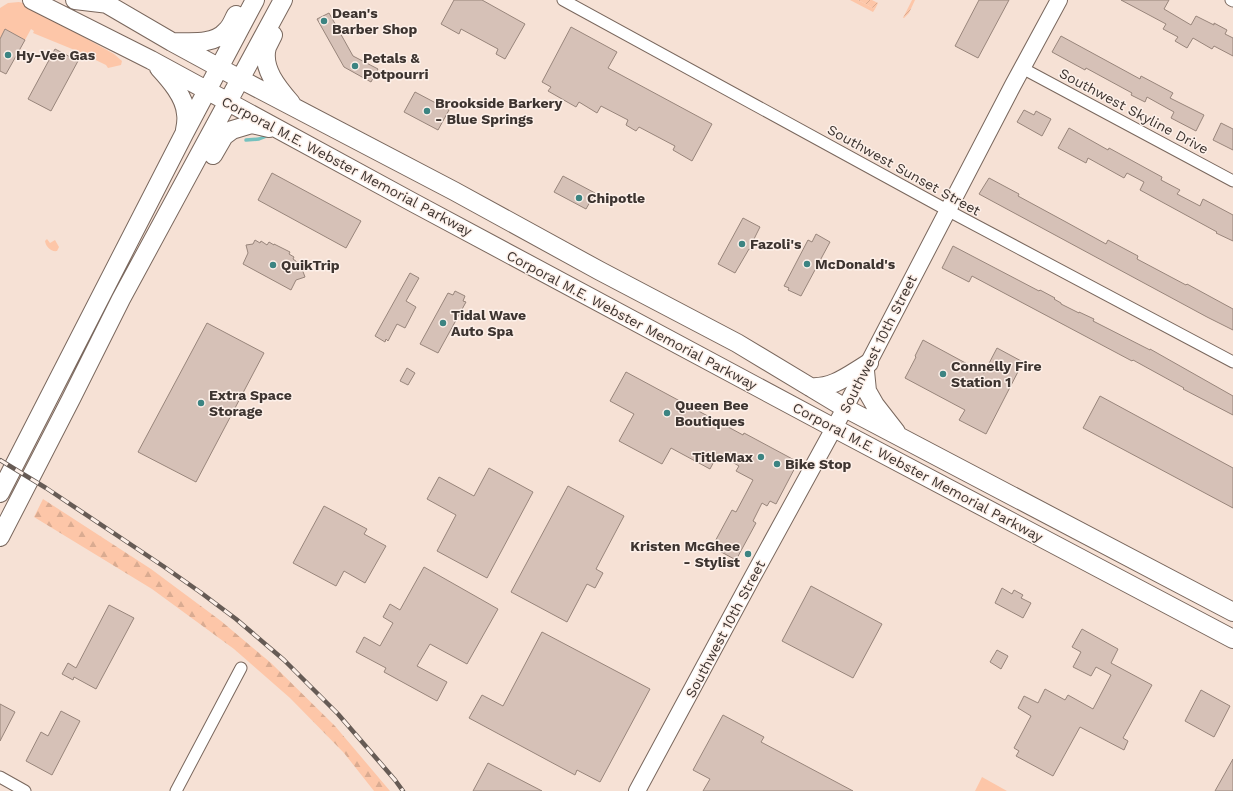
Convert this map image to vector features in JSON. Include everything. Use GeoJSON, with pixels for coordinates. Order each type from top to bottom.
{"type":"FeatureCollection","features":[{"type":"Feature","properties":{"kind":"main road","name":"Corporal M.E. Webster Memorial Parkway"},"geometry":{"type":"LineString","coordinates":[[32,0],[151,60],[834,428],[1233,639]]}},
{"type":"Feature","properties":{"kind":"main road"},"geometry":{"type":"LineString","coordinates":[[75,0],[105,2]]}},
{"type":"Feature","properties":{"kind":"main road"},"geometry":{"type":"LineString","coordinates":[[172,42],[204,42],[217,38],[225,33],[230,27],[244,0]]}},
{"type":"Feature","properties":{"kind":"main road"},"geometry":{"type":"LineString","coordinates":[[0,493],[184,134],[255,0]]}},
{"type":"Feature","properties":{"kind":"main road"},"geometry":{"type":"LineString","coordinates":[[0,537],[121,299],[282,1]]}},
{"type":"Feature","properties":{"kind":"main road"},"geometry":{"type":"LineString","coordinates":[[282,1],[280,21],[267,47],[266,61],[272,77],[279,89],[294,107]]}},
{"type":"Feature","properties":{"kind":"main road","name":"Corporal M.E. Webster Memorial Parkway"},"geometry":{"type":"LineString","coordinates":[[105,2],[172,42],[240,79],[454,191],[736,343],[846,408],[1233,612]]}},
{"type":"Feature","properties":{"kind":"main road"},"geometry":{"type":"LineString","coordinates":[[151,60],[171,82],[183,102],[186,112],[184,134]]}},
{"type":"Feature","properties":{"kind":"main road"},"geometry":{"type":"LineString","coordinates":[[172,205],[186,206],[224,136],[232,130],[252,124],[286,134]]}},
{"type":"Feature","properties":{"kind":"main road"},"geometry":{"type":"LineString","coordinates":[[810,387],[825,387],[867,367],[868,391],[882,414],[901,437]]}},
{"type":"Feature","properties":{"kind":"main road"},"geometry":{"type":"LineString","coordinates":[[967,498],[975,476]]}},
{"type":"Feature","properties":{"kind":"street","name":"Southwest Sunset Street"},"geometry":{"type":"LineString","coordinates":[[563,0],[947,210],[1233,362]]}},
{"type":"Feature","properties":{"kind":"street","name":"Southwest 10th Street"},"geometry":{"type":"LineString","coordinates":[[637,791],[846,408],[947,210],[1059,0]]}},
{"type":"Feature","properties":{"kind":"street","name":"Southwest Skyline Drive"},"geometry":{"type":"LineString","coordinates":[[1022,68],[1233,181]]}},
{"type":"Feature","properties":{"kind":"street"},"geometry":{"type":"LineString","coordinates":[[176,791],[241,668]]}},
{"type":"Feature","properties":{"kind":"street"},"geometry":{"type":"LineString","coordinates":[[0,777],[25,791]]}},
{"type":"Feature","properties":{"kind":"green space"},"geometry":{"type":"Polygon","coordinates":[[[850,0],[858,0],[875,9],[873,12],[850,0]]]}},
{"type":"Feature","properties":{"kind":"green space"},"geometry":{"type":"Polygon","coordinates":[[[858,0],[872,0],[878,3],[875,9],[858,0]]]}},
{"type":"Feature","properties":{"kind":"green space"},"geometry":{"type":"Polygon","coordinates":[[[912,0],[915,0],[909,13],[903,18],[912,0]]]}},
{"type":"Feature","properties":{"kind":"green space"},"geometry":{"type":"Polygon","coordinates":[[[19,2],[114,54],[122,61],[121,65],[108,68],[106,65],[77,51],[33,33],[34,31],[31,29],[25,40],[5,29],[0,39],[0,8],[8,3],[19,2]]]}},
{"type":"Feature","properties":{"kind":"green space"},"geometry":{"type":"Polygon","coordinates":[[[47,239],[50,243],[55,240],[59,247],[57,251],[53,251],[48,247],[45,241],[47,239]]]}},
{"type":"Feature","properties":{"kind":"green space"},"geometry":{"type":"Polygon","coordinates":[[[43,499],[151,569],[221,621],[271,663],[335,726],[390,791],[374,791],[344,753],[290,698],[234,649],[152,589],[34,517],[43,499]]]}},
{"type":"Feature","properties":{"kind":"green space"},"geometry":{"type":"Polygon","coordinates":[[[982,777],[1007,791],[975,791],[982,777]]]}},
{"type":"Feature","properties":{"kind":"building"},"geometry":{"type":"Polygon","coordinates":[[[454,0],[482,0],[525,24],[505,59],[496,54],[498,49],[461,29],[459,34],[441,24],[454,0]]]}},
{"type":"Feature","properties":{"kind":"building"},"geometry":{"type":"Polygon","coordinates":[[[979,0],[1009,0],[978,58],[955,46],[979,0]]]}},
{"type":"Feature","properties":{"kind":"building"},"geometry":{"type":"Polygon","coordinates":[[[1121,0],[1169,0],[1164,9],[1191,25],[1196,16],[1227,30],[1225,34],[1233,38],[1233,56],[1214,46],[1212,49],[1193,38],[1187,48],[1175,41],[1178,37],[1163,29],[1166,24],[1121,0]]]}},
{"type":"Feature","properties":{"kind":"building"},"geometry":{"type":"Polygon","coordinates":[[[329,13],[353,56],[378,69],[371,82],[344,67],[317,19],[329,13]]]}},
{"type":"Feature","properties":{"kind":"building"},"geometry":{"type":"Polygon","coordinates":[[[571,27],[617,52],[608,68],[712,124],[692,161],[673,150],[675,146],[639,127],[636,131],[626,125],[628,120],[601,106],[597,113],[579,102],[576,107],[548,91],[551,87],[542,82],[571,27]]]}},
{"type":"Feature","properties":{"kind":"building","name":"Hy-Vee Gas"},"geometry":{"type":"Polygon","coordinates":[[[5,29],[25,40],[6,74],[0,71],[0,39],[5,29]]]}},
{"type":"Feature","properties":{"kind":"building"},"geometry":{"type":"Polygon","coordinates":[[[1061,36],[1140,79],[1141,76],[1173,93],[1170,98],[1204,115],[1196,131],[1171,118],[1174,112],[1147,97],[1145,102],[1131,95],[1132,93],[1086,68],[1085,70],[1052,52],[1061,36]]]}},
{"type":"Feature","properties":{"kind":"building","name":"Hy-Vee Gas"},"geometry":{"type":"Polygon","coordinates":[[[55,49],[78,61],[51,111],[28,99],[55,49]]]}},
{"type":"Feature","properties":{"kind":"building","name":"Brookside Barkery - Blue Springs"},"geometry":{"type":"Polygon","coordinates":[[[415,92],[449,110],[438,130],[404,112],[415,92]]]}},
{"type":"Feature","properties":{"kind":"building"},"geometry":{"type":"Polygon","coordinates":[[[1024,110],[1034,115],[1036,111],[1051,119],[1042,136],[1017,122],[1024,110]]]}},
{"type":"Feature","properties":{"kind":"building"},"geometry":{"type":"Polygon","coordinates":[[[1221,123],[1233,129],[1233,150],[1213,140],[1221,123]]]}},
{"type":"Feature","properties":{"kind":"building"},"geometry":{"type":"Polygon","coordinates":[[[1069,128],[1108,150],[1109,148],[1162,177],[1161,180],[1180,190],[1177,194],[1200,206],[1203,199],[1233,215],[1233,241],[1140,190],[1144,182],[1127,173],[1124,178],[1088,158],[1086,163],[1058,148],[1069,128]]]}},
{"type":"Feature","properties":{"kind":"building","name":"QuikTrip"},"geometry":{"type":"Polygon","coordinates":[[[272,173],[361,221],[346,248],[258,200],[272,173]]]}},
{"type":"Feature","properties":{"kind":"building","name":"Chipotle"},"geometry":{"type":"Polygon","coordinates":[[[563,176],[595,193],[586,209],[554,192],[563,176]]]}},
{"type":"Feature","properties":{"kind":"building"},"geometry":{"type":"Polygon","coordinates":[[[989,178],[1019,194],[1018,196],[1106,244],[1108,240],[1138,256],[1137,259],[1233,309],[1233,330],[979,194],[989,178]]]}},
{"type":"Feature","properties":{"kind":"building","name":"Fazoli's"},"geometry":{"type":"Polygon","coordinates":[[[743,218],[760,227],[754,239],[757,240],[752,250],[749,249],[735,273],[718,264],[743,218]]]}},
{"type":"Feature","properties":{"kind":"building","name":"McDonald's"},"geometry":{"type":"Polygon","coordinates":[[[816,234],[830,242],[801,296],[788,290],[789,288],[784,286],[808,240],[812,242],[816,234]]]}},
{"type":"Feature","properties":{"kind":"building","name":"QuikTrip"},"geometry":{"type":"Polygon","coordinates":[[[255,240],[260,243],[261,241],[267,245],[269,242],[290,252],[289,254],[294,257],[293,259],[304,267],[302,269],[305,277],[296,280],[291,290],[243,264],[248,253],[246,245],[253,244],[255,240]]]}},
{"type":"Feature","properties":{"kind":"building"},"geometry":{"type":"Polygon","coordinates":[[[953,246],[1055,298],[1054,299],[1061,304],[1094,319],[1093,321],[1150,349],[1233,396],[1233,415],[1183,389],[1184,388],[1133,360],[1132,361],[972,276],[969,282],[942,268],[953,246]]]}},
{"type":"Feature","properties":{"kind":"building","name":"Tidal Wave Auto Spa"},"geometry":{"type":"Polygon","coordinates":[[[410,273],[419,278],[406,301],[416,307],[405,328],[397,324],[388,341],[386,339],[385,342],[375,336],[410,273]]]}},
{"type":"Feature","properties":{"kind":"building","name":"Tidal Wave Auto Spa"},"geometry":{"type":"Polygon","coordinates":[[[455,291],[465,296],[463,301],[466,302],[438,353],[420,344],[448,293],[453,295],[455,291]]]}},
{"type":"Feature","properties":{"kind":"building","name":"Extra Space Storage"},"geometry":{"type":"Polygon","coordinates":[[[207,323],[264,353],[196,482],[138,452],[207,323]]]}},
{"type":"Feature","properties":{"kind":"building"},"geometry":{"type":"Polygon","coordinates":[[[923,340],[984,373],[997,348],[1023,362],[986,434],[959,420],[965,410],[905,378],[923,340]]]}},
{"type":"Feature","properties":{"kind":"building"},"geometry":{"type":"Polygon","coordinates":[[[407,368],[415,373],[408,385],[400,381],[407,368]]]}},
{"type":"Feature","properties":{"kind":"building"},"geometry":{"type":"Polygon","coordinates":[[[626,372],[743,435],[744,433],[798,462],[776,504],[770,501],[767,506],[762,503],[753,521],[756,523],[736,560],[712,547],[732,510],[736,512],[753,480],[736,471],[739,466],[718,454],[710,469],[671,448],[662,464],[619,441],[634,414],[610,401],[626,372]]]}},
{"type":"Feature","properties":{"kind":"building"},"geometry":{"type":"Polygon","coordinates":[[[1100,396],[1233,468],[1233,508],[1083,428],[1100,396]]]}},
{"type":"Feature","properties":{"kind":"building"},"geometry":{"type":"Polygon","coordinates":[[[489,468],[533,492],[487,578],[437,551],[456,515],[427,499],[439,477],[474,496],[489,468]]]}},
{"type":"Feature","properties":{"kind":"building"},"geometry":{"type":"Polygon","coordinates":[[[568,486],[624,516],[596,569],[603,573],[595,588],[587,584],[567,622],[511,592],[568,486]]]}},
{"type":"Feature","properties":{"kind":"building"},"geometry":{"type":"Polygon","coordinates":[[[324,506],[367,529],[364,534],[386,546],[365,583],[344,571],[336,586],[293,563],[324,506]]]}},
{"type":"Feature","properties":{"kind":"building"},"geometry":{"type":"Polygon","coordinates":[[[424,567],[498,609],[467,664],[430,644],[417,666],[447,682],[437,701],[384,672],[386,668],[356,652],[364,637],[380,646],[393,623],[383,617],[390,604],[400,610],[424,567]]]}},
{"type":"Feature","properties":{"kind":"building"},"geometry":{"type":"Polygon","coordinates":[[[811,586],[882,624],[853,678],[782,641],[811,586]]]}},
{"type":"Feature","properties":{"kind":"building"},"geometry":{"type":"Polygon","coordinates":[[[1002,588],[1012,594],[1014,590],[1023,595],[1021,598],[1031,603],[1023,618],[995,603],[1002,588]]]}},
{"type":"Feature","properties":{"kind":"building"},"geometry":{"type":"Polygon","coordinates":[[[109,605],[134,618],[96,689],[74,677],[73,680],[62,674],[68,663],[76,668],[109,605]]]}},
{"type":"Feature","properties":{"kind":"building"},"geometry":{"type":"Polygon","coordinates":[[[1082,629],[1118,649],[1111,663],[1152,685],[1123,738],[1128,741],[1124,750],[1080,727],[1053,776],[1016,756],[1019,751],[1014,748],[1031,716],[1018,708],[1024,696],[1038,703],[1045,689],[1065,700],[1068,695],[1093,709],[1111,675],[1096,667],[1091,676],[1073,667],[1081,652],[1072,647],[1082,629]]]}},
{"type":"Feature","properties":{"kind":"building"},"geometry":{"type":"Polygon","coordinates":[[[542,632],[650,689],[600,782],[577,770],[575,775],[469,718],[482,695],[503,706],[542,632]]]}},
{"type":"Feature","properties":{"kind":"building"},"geometry":{"type":"Polygon","coordinates":[[[997,650],[1008,656],[1001,669],[990,662],[997,650]]]}},
{"type":"Feature","properties":{"kind":"building"},"geometry":{"type":"Polygon","coordinates":[[[1201,690],[1230,706],[1214,737],[1185,721],[1201,690]]]}},
{"type":"Feature","properties":{"kind":"building"},"geometry":{"type":"Polygon","coordinates":[[[0,704],[15,712],[0,741],[0,704]]]}},
{"type":"Feature","properties":{"kind":"building"},"geometry":{"type":"Polygon","coordinates":[[[61,711],[80,721],[52,775],[26,761],[41,732],[48,736],[61,711]]]}},
{"type":"Feature","properties":{"kind":"building"},"geometry":{"type":"Polygon","coordinates":[[[723,715],[764,737],[761,742],[853,791],[703,791],[710,779],[693,770],[723,715]]]}},
{"type":"Feature","properties":{"kind":"building"},"geometry":{"type":"Polygon","coordinates":[[[1233,759],[1233,791],[1215,791],[1233,759]]]}},
{"type":"Feature","properties":{"kind":"building"},"geometry":{"type":"Polygon","coordinates":[[[488,763],[542,791],[473,791],[488,763]]]}},
{"type":"Feature","properties":{"kind":"waterway"},"geometry":{"type":"LineString","coordinates":[[246,140],[259,139],[269,135]]}},
{"type":"Feature","properties":{"kind":"railway"},"geometry":{"type":"LineString","coordinates":[[0,460],[46,488],[163,566],[236,619],[284,660],[338,714],[403,791]]}},
{"type":"Feature","properties":{"kind":"place","name":"Dean's Barber Shop"},"geometry":{"type":"Point","coordinates":[324,21]}},
{"type":"Feature","properties":{"kind":"place","name":"Hy-Vee Gas"},"geometry":{"type":"Point","coordinates":[8,55]}},
{"type":"Feature","properties":{"kind":"place","name":"Petals & Potpourri"},"geometry":{"type":"Point","coordinates":[355,66]}},
{"type":"Feature","properties":{"kind":"place","name":"Brookside Barkery - Blue Springs"},"geometry":{"type":"Point","coordinates":[427,111]}},
{"type":"Feature","properties":{"kind":"place","name":"Chipotle"},"geometry":{"type":"Point","coordinates":[579,198]}},
{"type":"Feature","properties":{"kind":"place","name":"Fazoli's"},"geometry":{"type":"Point","coordinates":[742,244]}},
{"type":"Feature","properties":{"kind":"place","name":"McDonald's"},"geometry":{"type":"Point","coordinates":[807,264]}},
{"type":"Feature","properties":{"kind":"place","name":"QuikTrip"},"geometry":{"type":"Point","coordinates":[273,265]}},
{"type":"Feature","properties":{"kind":"place","name":"Tidal Wave Auto Spa"},"geometry":{"type":"Point","coordinates":[443,323]}},
{"type":"Feature","properties":{"kind":"place","name":"Connelly Fire Station 1"},"geometry":{"type":"Point","coordinates":[943,374]}},
{"type":"Feature","properties":{"kind":"place","name":"Extra Space Storage"},"geometry":{"type":"Point","coordinates":[201,403]}},
{"type":"Feature","properties":{"kind":"place","name":"Queen Bee Boutiques"},"geometry":{"type":"Point","coordinates":[667,413]}},
{"type":"Feature","properties":{"kind":"place","name":"TitleMax"},"geometry":{"type":"Point","coordinates":[761,457]}},
{"type":"Feature","properties":{"kind":"place","name":"Bike Stop"},"geometry":{"type":"Point","coordinates":[777,464]}},
{"type":"Feature","properties":{"kind":"place","name":"Kristen McGhee - Stylist"},"geometry":{"type":"Point","coordinates":[748,554]}}]}
